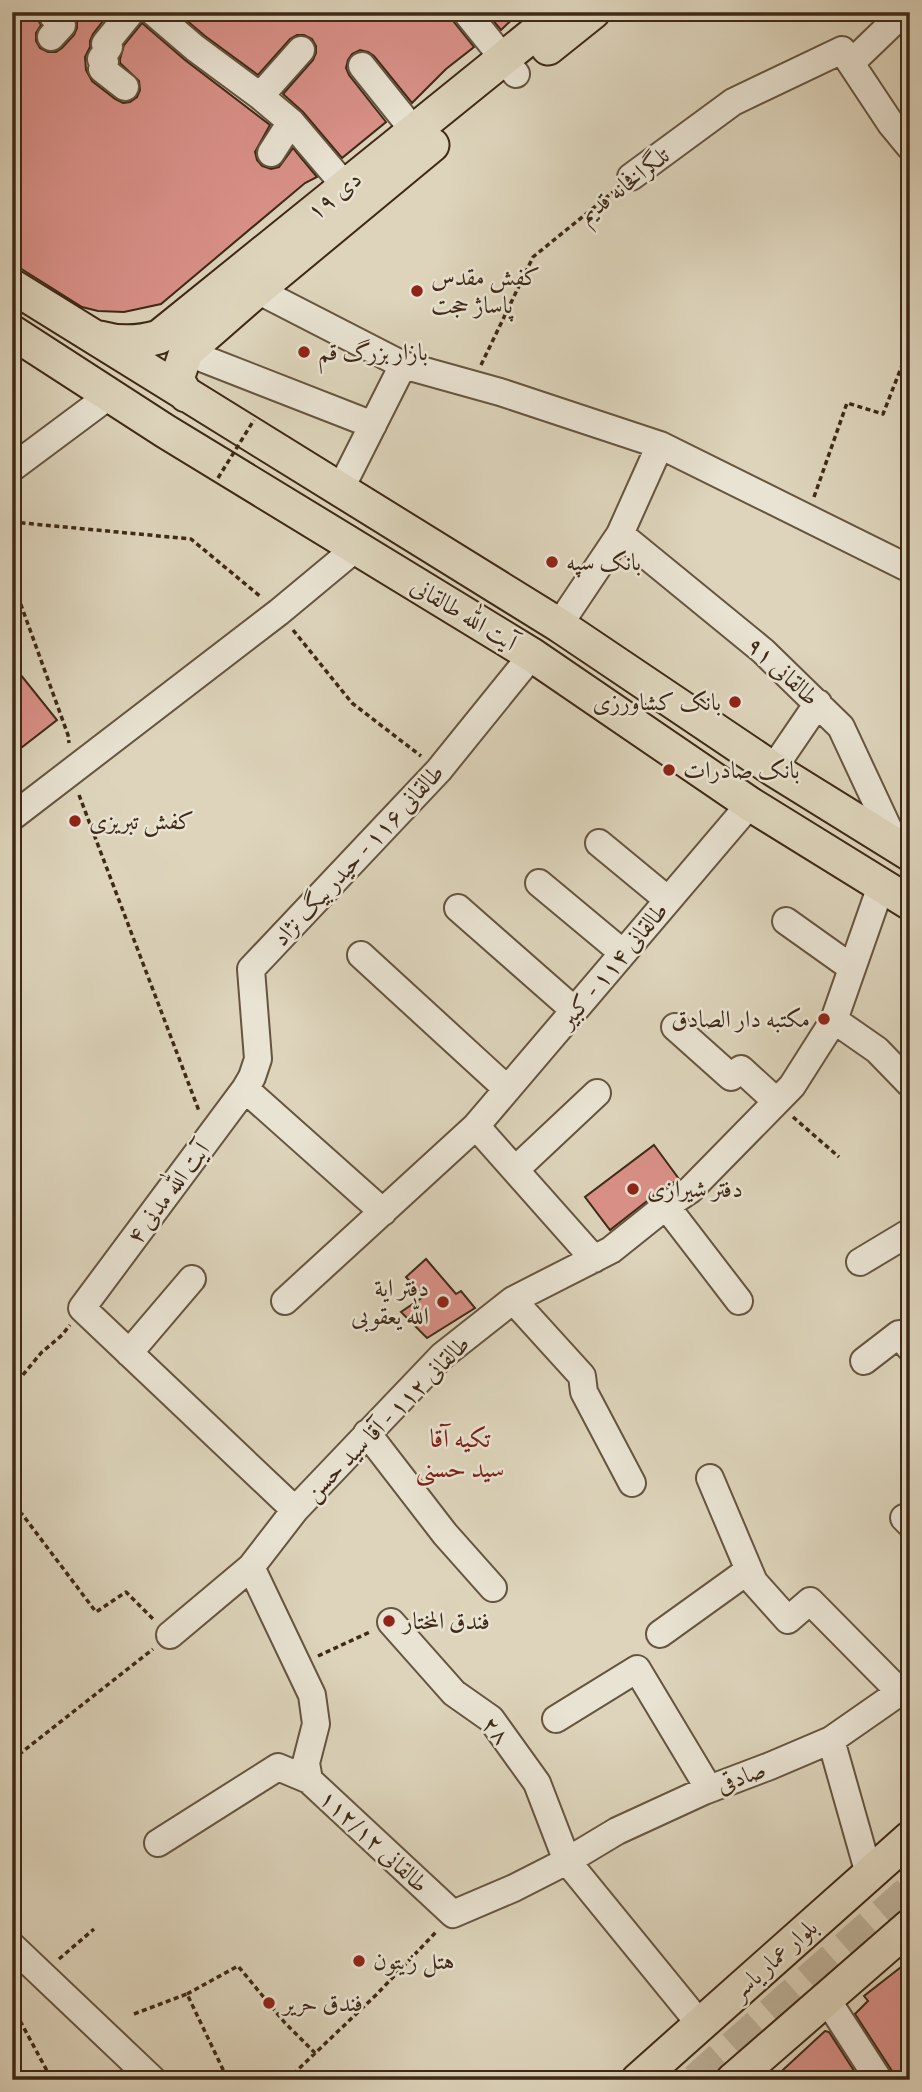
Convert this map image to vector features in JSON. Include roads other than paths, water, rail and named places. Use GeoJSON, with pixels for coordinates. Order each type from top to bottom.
{"type":"FeatureCollection","features":[{"type":"Feature","properties":{"kind":"main road","name":"۱۹ دی"},"geometry":{"type":"LineString","coordinates":[[94,336],[125,343],[159,337],[354,195],[510,66],[561,12]]}},
{"type":"Feature","properties":{"kind":"main road","name":"۱۹ دی"},"geometry":{"type":"LineString","coordinates":[[186,352],[257,290],[354,195],[414,131],[593,12]]}},
{"type":"Feature","properties":{"kind":"main road","name":"آیت الله طالقانی"},"geometry":{"type":"LineString","coordinates":[[12,286],[559,625],[773,769],[903,850]]}},
{"type":"Feature","properties":{"kind":"main road","name":"آیت الله طالقانی"},"geometry":{"type":"LineString","coordinates":[[12,332],[532,655],[750,804],[910,903]]}},
{"type":"Feature","properties":{"kind":"main road"},"geometry":{"type":"LineString","coordinates":[[186,352],[177,379],[186,395]]}},
{"type":"Feature","properties":{"kind":"main road","name":"بلوار عمار یاسر"},"geometry":{"type":"LineString","coordinates":[[638,2080],[910,1838]]}},
{"type":"Feature","properties":{"kind":"main road"},"geometry":{"type":"LineString","coordinates":[[733,2080],[910,1926]]}},
{"type":"Feature","properties":{"kind":"street"},"geometry":{"type":"LineString","coordinates":[[125,87],[102,69],[105,62],[101,59],[109,47],[105,44],[131,12]]}},
{"type":"Feature","properties":{"kind":"street"},"geometry":{"type":"LineString","coordinates":[[467,12],[510,66]]}},
{"type":"Feature","properties":{"kind":"street","name":"تلگرافخانه قدیم"},"geometry":{"type":"LineString","coordinates":[[631,177],[733,102],[847,56],[904,12]]}},
{"type":"Feature","properties":{"kind":"street"},"geometry":{"type":"LineString","coordinates":[[164,15],[195,48],[291,122],[354,195]]}},
{"type":"Feature","properties":{"kind":"street"},"geometry":{"type":"LineString","coordinates":[[260,96],[301,50]]}},
{"type":"Feature","properties":{"kind":"street"},"geometry":{"type":"LineString","coordinates":[[847,56],[891,124],[910,147]]}},
{"type":"Feature","properties":{"kind":"street"},"geometry":{"type":"LineString","coordinates":[[362,66],[414,131]]}},
{"type":"Feature","properties":{"kind":"street"},"geometry":{"type":"LineString","coordinates":[[271,153],[291,122]]}},
{"type":"Feature","properties":{"kind":"street"},"geometry":{"type":"LineString","coordinates":[[257,290],[403,365],[472,384],[660,445],[910,569]]}},
{"type":"Feature","properties":{"kind":"street"},"geometry":{"type":"LineString","coordinates":[[186,352],[373,425]]}},
{"type":"Feature","properties":{"kind":"street"},"geometry":{"type":"LineString","coordinates":[[340,490],[403,365]]}},
{"type":"Feature","properties":{"kind":"street"},"geometry":{"type":"LineString","coordinates":[[12,468],[110,395]]}},
{"type":"Feature","properties":{"kind":"street"},"geometry":{"type":"LineString","coordinates":[[559,625],[620,534],[660,445]]}},
{"type":"Feature","properties":{"kind":"street","name":"طالقانی ۹۱"},"geometry":{"type":"LineString","coordinates":[[620,534],[764,651],[841,727],[903,850]]}},
{"type":"Feature","properties":{"kind":"street"},"geometry":{"type":"LineString","coordinates":[[12,817],[279,612],[356,548]]}},
{"type":"Feature","properties":{"kind":"street","name":"طالقانی ۱۱۶ - حیدر بیگ نژاد"},"geometry":{"type":"LineString","coordinates":[[249,1083],[258,1059],[251,970],[439,770],[532,655]]}},
{"type":"Feature","properties":{"kind":"street"},"geometry":{"type":"LineString","coordinates":[[773,769],[818,703]]}},
{"type":"Feature","properties":{"kind":"street","name":"طالقانی ۱۱۴ - کبیر"},"geometry":{"type":"LineString","coordinates":[[285,1301],[476,1126],[750,804]]}},
{"type":"Feature","properties":{"kind":"street"},"geometry":{"type":"LineString","coordinates":[[599,843],[668,900]]}},
{"type":"Feature","properties":{"kind":"street"},"geometry":{"type":"LineString","coordinates":[[539,883],[623,953]]}},
{"type":"Feature","properties":{"kind":"street","name":"طالقانی ۱۱۲ - آقا سید حسن"},"geometry":{"type":"LineString","coordinates":[[170,1635],[251,1567],[295,1510],[442,1356],[513,1300],[611,1250],[690,1190],[792,1086],[834,1020],[881,886]]}},
{"type":"Feature","properties":{"kind":"street"},"geometry":{"type":"LineString","coordinates":[[458,908],[574,1010]]}},
{"type":"Feature","properties":{"kind":"street"},"geometry":{"type":"LineString","coordinates":[[786,921],[852,968]]}},
{"type":"Feature","properties":{"kind":"street"},"geometry":{"type":"LineString","coordinates":[[361,955],[507,1090]]}},
{"type":"Feature","properties":{"kind":"street"},"geometry":{"type":"LineString","coordinates":[[834,1020],[877,1050],[910,1084]]}},
{"type":"Feature","properties":{"kind":"street"},"geometry":{"type":"LineString","coordinates":[[676,1027],[731,1077],[741,1069],[775,1101]]}},
{"type":"Feature","properties":{"kind":"street"},"geometry":{"type":"LineString","coordinates":[[249,1083],[383,1212]]}},
{"type":"Feature","properties":{"kind":"street","name":"۴ آیت الله مدنی"},"geometry":{"type":"LineString","coordinates":[[130,1353],[82,1308],[249,1083]]}},
{"type":"Feature","properties":{"kind":"street"},"geometry":{"type":"LineString","coordinates":[[514,1170],[597,1093]]}},
{"type":"Feature","properties":{"kind":"street"},"geometry":{"type":"LineString","coordinates":[[476,1126],[594,1259]]}},
{"type":"Feature","properties":{"kind":"street"},"geometry":{"type":"LineString","coordinates":[[666,1206],[739,1301]]}},
{"type":"Feature","properties":{"kind":"street"},"geometry":{"type":"LineString","coordinates":[[860,1262],[910,1232]]}},
{"type":"Feature","properties":{"kind":"street"},"geometry":{"type":"LineString","coordinates":[[192,1279],[130,1353],[295,1510]]}},
{"type":"Feature","properties":{"kind":"street"},"geometry":{"type":"LineString","coordinates":[[513,1300],[582,1376],[584,1392],[632,1483]]}},
{"type":"Feature","properties":{"kind":"street"},"geometry":{"type":"LineString","coordinates":[[864,1361],[899,1334],[910,1348]]}},
{"type":"Feature","properties":{"kind":"street"},"geometry":{"type":"LineString","coordinates":[[367,1433],[446,1534],[493,1588]]}},
{"type":"Feature","properties":{"kind":"street"},"geometry":{"type":"LineString","coordinates":[[710,1478],[754,1582],[788,1620],[810,1601],[905,1688]]}},
{"type":"Feature","properties":{"kind":"street","name":"طالقانی ۱۱۲/۱۲"},"geometry":{"type":"LineString","coordinates":[[251,1567],[312,1695],[316,1724],[306,1763],[309,1780],[453,1914],[514,1888],[567,1861]]}},
{"type":"Feature","properties":{"kind":"street"},"geometry":{"type":"LineString","coordinates":[[660,1634],[749,1570]]}},
{"type":"Feature","properties":{"kind":"street","name":"۲۸"},"geometry":{"type":"LineString","coordinates":[[391,1622],[454,1693],[491,1719],[537,1783],[567,1861],[700,2024]]}},
{"type":"Feature","properties":{"kind":"street"},"geometry":{"type":"LineString","coordinates":[[556,1719],[637,1669],[709,1789]]}},
{"type":"Feature","properties":{"kind":"street","name":"صادقی"},"geometry":{"type":"LineString","coordinates":[[567,1861],[617,1831],[709,1789],[831,1740],[905,1688]]}},
{"type":"Feature","properties":{"kind":"street"},"geometry":{"type":"LineString","coordinates":[[831,1740],[869,1874]]}},
{"type":"Feature","properties":{"kind":"street"},"geometry":{"type":"LineString","coordinates":[[158,1843],[278,1767],[309,1780]]}},
{"type":"Feature","properties":{"kind":"street"},"geometry":{"type":"LineString","coordinates":[[12,1946],[153,2080]]}},
{"type":"Feature","properties":{"kind":"street"},"geometry":{"type":"LineString","coordinates":[[826,1998],[879,2080]]}},
{"type":"Feature","properties":{"kind":"tunnel"},"geometry":{"type":"LineString","coordinates":[[696,2080],[910,1891]]}},
{"type":"Feature","properties":{"kind":"place","name":"کفش مقدس پاساژ حجت"},"geometry":{"type":"Point","coordinates":[417,291]}},
{"type":"Feature","properties":{"kind":"place","name":"بازار بزرگ قم"},"geometry":{"type":"Point","coordinates":[304,352]}},
{"type":"Feature","properties":{"kind":"place","name":"بانک سپه"},"geometry":{"type":"Point","coordinates":[552,562]}},
{"type":"Feature","properties":{"kind":"place","name":"بانک کشاورزی"},"geometry":{"type":"Point","coordinates":[735,702]}},
{"type":"Feature","properties":{"kind":"place","name":"بانک صادرات"},"geometry":{"type":"Point","coordinates":[669,770]}},
{"type":"Feature","properties":{"kind":"place","name":"کفش تبریزی"},"geometry":{"type":"Point","coordinates":[75,821]}},
{"type":"Feature","properties":{"kind":"place","name":"مکتبه دار الصادق"},"geometry":{"type":"Point","coordinates":[824,1019]}},
{"type":"Feature","properties":{"kind":"place","name":"دفتر شیرازی"},"geometry":{"type":"Point","coordinates":[633,1189]}},
{"type":"Feature","properties":{"kind":"place","name":"دفتر ایة الله یعقوبی"},"geometry":{"type":"Point","coordinates":[443,1302]}},
{"type":"Feature","properties":{"kind":"place","name":"فندق المختار"},"geometry":{"type":"Point","coordinates":[389,1621]}},
{"type":"Feature","properties":{"kind":"place","name":"هتل زیتون"},"geometry":{"type":"Point","coordinates":[359,1961]}},
{"type":"Feature","properties":{"kind":"place","name":"فندق حرير"},"geometry":{"type":"Point","coordinates":[269,2003]}},
{"type":"Feature","properties":{"kind":"district","name":"تکیه آقا سید حسنی"},"geometry":{"type":"Point","coordinates":[460,1453]}}]}
